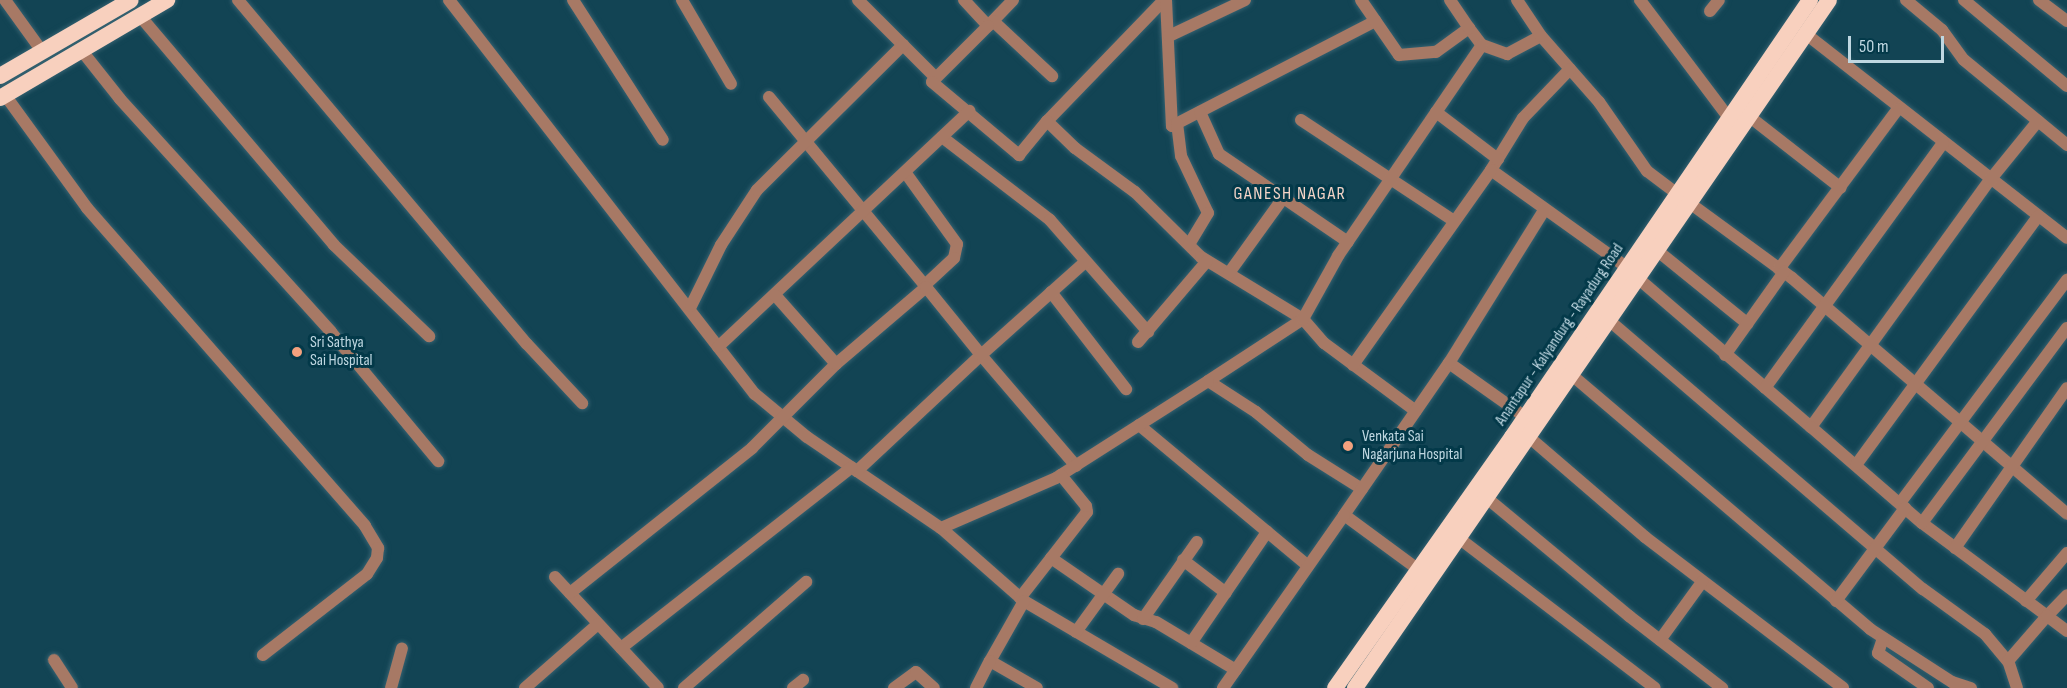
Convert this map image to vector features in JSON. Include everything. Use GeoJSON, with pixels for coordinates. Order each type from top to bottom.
{"type":"FeatureCollection","features":[{"type":"Feature","properties":{"kind":"highway"},"geometry":{"type":"LineString","coordinates":[[0,76],[131,0]]}},
{"type":"Feature","properties":{"kind":"highway"},"geometry":{"type":"LineString","coordinates":[[3,97],[167,0]]}},
{"type":"Feature","properties":{"kind":"highway","name":"Anantapur - Kalyandurg - Rayadurg Road"},"geometry":{"type":"LineString","coordinates":[[1335,688],[1419,570],[1573,376],[1611,321],[1634,274],[1659,252],[1684,199],[1729,118],[1810,0]]}},
{"type":"Feature","properties":{"kind":"highway","name":"Anantapur - Kalyandurg - Rayadurg Road"},"geometry":{"type":"LineString","coordinates":[[1357,687],[1488,499],[1531,427],[1684,199],[1750,117],[1829,0]]}},
{"type":"Feature","properties":{"kind":"street"},"geometry":{"type":"LineString","coordinates":[[5,0],[42,50]]}},
{"type":"Feature","properties":{"kind":"street"},"geometry":{"type":"LineString","coordinates":[[238,0],[527,344],[582,403]]}},
{"type":"Feature","properties":{"kind":"street"},"geometry":{"type":"LineString","coordinates":[[449,0],[691,306],[718,347],[755,394],[784,414],[807,437],[941,528],[1022,599],[1172,688]]}},
{"type":"Feature","properties":{"kind":"street"},"geometry":{"type":"LineString","coordinates":[[573,0],[663,140]]}},
{"type":"Feature","properties":{"kind":"street"},"geometry":{"type":"LineString","coordinates":[[682,0],[731,84]]}},
{"type":"Feature","properties":{"kind":"street"},"geometry":{"type":"LineString","coordinates":[[858,0],[936,78]]}},
{"type":"Feature","properties":{"kind":"street"},"geometry":{"type":"LineString","coordinates":[[964,0],[1052,76]]}},
{"type":"Feature","properties":{"kind":"street"},"geometry":{"type":"LineString","coordinates":[[1013,0],[932,82],[1019,155],[1047,121],[1165,0]]}},
{"type":"Feature","properties":{"kind":"street"},"geometry":{"type":"LineString","coordinates":[[1165,0],[1169,36],[1172,126],[1376,21]]}},
{"type":"Feature","properties":{"kind":"street"},"geometry":{"type":"LineString","coordinates":[[1169,36],[1245,0]]}},
{"type":"Feature","properties":{"kind":"street"},"geometry":{"type":"LineString","coordinates":[[1361,0],[1399,55],[1436,52],[1469,28]]}},
{"type":"Feature","properties":{"kind":"street"},"geometry":{"type":"LineString","coordinates":[[1450,0],[1482,45],[1507,54],[1541,36]]}},
{"type":"Feature","properties":{"kind":"street"},"geometry":{"type":"LineString","coordinates":[[1517,0],[1541,36],[1599,102],[1647,171],[1782,271],[1914,386],[2012,464],[2067,514]]}},
{"type":"Feature","properties":{"kind":"street"},"geometry":{"type":"LineString","coordinates":[[1640,0],[1729,118]]}},
{"type":"Feature","properties":{"kind":"street"},"geometry":{"type":"LineString","coordinates":[[1710,11],[1719,0]]}},
{"type":"Feature","properties":{"kind":"street"},"geometry":{"type":"LineString","coordinates":[[1906,0],[1942,30],[1964,60],[2067,145]]}},
{"type":"Feature","properties":{"kind":"street"},"geometry":{"type":"LineString","coordinates":[[1964,0],[2067,86]]}},
{"type":"Feature","properties":{"kind":"street"},"geometry":{"type":"LineString","coordinates":[[2039,0],[2067,21]]}},
{"type":"Feature","properties":{"kind":"street"},"geometry":{"type":"LineString","coordinates":[[140,16],[334,245],[429,336]]}},
{"type":"Feature","properties":{"kind":"street"},"geometry":{"type":"LineString","coordinates":[[1806,34],[1898,109],[2067,238]]}},
{"type":"Feature","properties":{"kind":"street"},"geometry":{"type":"LineString","coordinates":[[691,306],[722,245],[757,190],[806,145],[903,45]]}},
{"type":"Feature","properties":{"kind":"street"},"geometry":{"type":"LineString","coordinates":[[941,528],[1061,475],[1304,319],[1348,242],[1482,45]]}},
{"type":"Feature","properties":{"kind":"street"},"geometry":{"type":"LineString","coordinates":[[82,51],[120,99],[331,332],[438,461]]}},
{"type":"Feature","properties":{"kind":"street"},"geometry":{"type":"LineString","coordinates":[[1353,365],[1494,164],[1523,118],[1570,69]]}},
{"type":"Feature","properties":{"kind":"street"},"geometry":{"type":"LineString","coordinates":[[3,97],[87,208],[366,526],[378,548],[377,558],[367,574],[263,655]]}},
{"type":"Feature","properties":{"kind":"street"},"geometry":{"type":"LineString","coordinates":[[769,97],[806,145],[981,355],[1076,465]]}},
{"type":"Feature","properties":{"kind":"street"},"geometry":{"type":"LineString","coordinates":[[1725,355],[1898,109]]}},
{"type":"Feature","properties":{"kind":"street"},"geometry":{"type":"LineString","coordinates":[[718,347],[969,111]]}},
{"type":"Feature","properties":{"kind":"street"},"geometry":{"type":"LineString","coordinates":[[1200,112],[1219,154],[1348,242]]}},
{"type":"Feature","properties":{"kind":"street"},"geometry":{"type":"LineString","coordinates":[[1436,112],[1545,209],[1634,274],[1922,523],[2067,631]]}},
{"type":"Feature","properties":{"kind":"street"},"geometry":{"type":"LineString","coordinates":[[1750,117],[1841,188]]}},
{"type":"Feature","properties":{"kind":"street"},"geometry":{"type":"LineString","coordinates":[[1301,120],[1454,221]]}},
{"type":"Feature","properties":{"kind":"street"},"geometry":{"type":"LineString","coordinates":[[1047,121],[1074,148],[1135,192],[1207,261],[1304,319],[1324,343],[1416,411]]}},
{"type":"Feature","properties":{"kind":"street"},"geometry":{"type":"LineString","coordinates":[[1811,427],[1990,180],[2038,121]]}},
{"type":"Feature","properties":{"kind":"street"},"geometry":{"type":"LineString","coordinates":[[1177,123],[1181,156],[1208,213],[1189,245]]}},
{"type":"Feature","properties":{"kind":"street"},"geometry":{"type":"LineString","coordinates":[[942,137],[1050,220],[1148,332]]}},
{"type":"Feature","properties":{"kind":"street"},"geometry":{"type":"LineString","coordinates":[[1765,388],[1942,143]]}},
{"type":"Feature","properties":{"kind":"street"},"geometry":{"type":"LineString","coordinates":[[570,593],[752,448],[836,364],[954,258],[957,244],[905,172]]}},
{"type":"Feature","properties":{"kind":"street"},"geometry":{"type":"LineString","coordinates":[[1229,273],[1283,198]]}},
{"type":"Feature","properties":{"kind":"street"},"geometry":{"type":"LineString","coordinates":[[1223,688],[1449,363],[1545,209]]}},
{"type":"Feature","properties":{"kind":"street"},"geometry":{"type":"LineString","coordinates":[[1856,465],[2038,216]]}},
{"type":"Feature","properties":{"kind":"street"},"geometry":{"type":"LineString","coordinates":[[1659,252],[1748,324]]}},
{"type":"Feature","properties":{"kind":"street"},"geometry":{"type":"LineString","coordinates":[[1138,342],[1207,261]]}},
{"type":"Feature","properties":{"kind":"street"},"geometry":{"type":"LineString","coordinates":[[621,648],[854,469],[1085,262]]}},
{"type":"Feature","properties":{"kind":"street"},"geometry":{"type":"LineString","coordinates":[[1836,601],[1960,422],[2067,280]]}},
{"type":"Feature","properties":{"kind":"street"},"geometry":{"type":"LineString","coordinates":[[1051,292],[1126,389]]}},
{"type":"Feature","properties":{"kind":"street"},"geometry":{"type":"LineString","coordinates":[[775,295],[836,364]]}},
{"type":"Feature","properties":{"kind":"street"},"geometry":{"type":"LineString","coordinates":[[1611,321],[1923,589],[1985,634],[2008,661],[2017,688]]}},
{"type":"Feature","properties":{"kind":"street"},"geometry":{"type":"LineString","coordinates":[[1922,523],[1985,442],[2067,328]]}},
{"type":"Feature","properties":{"kind":"street"},"geometry":{"type":"LineString","coordinates":[[1449,363],[1531,427],[1702,582],[1843,688]]}},
{"type":"Feature","properties":{"kind":"street"},"geometry":{"type":"LineString","coordinates":[[1573,376],[1836,601],[1883,638],[1952,681],[1971,688]]}},
{"type":"Feature","properties":{"kind":"street"},"geometry":{"type":"LineString","coordinates":[[1208,381],[1256,412],[1308,455],[1362,489]]}},
{"type":"Feature","properties":{"kind":"street"},"geometry":{"type":"LineString","coordinates":[[1955,548],[2067,388]]}},
{"type":"Feature","properties":{"kind":"street"},"geometry":{"type":"LineString","coordinates":[[1139,425],[1308,566]]}},
{"type":"Feature","properties":{"kind":"street"},"geometry":{"type":"LineString","coordinates":[[976,688],[1022,599],[1087,512],[1086,506],[1061,475]]}},
{"type":"Feature","properties":{"kind":"street"},"geometry":{"type":"LineString","coordinates":[[1488,499],[1722,688]]}},
{"type":"Feature","properties":{"kind":"street"},"geometry":{"type":"LineString","coordinates":[[1344,515],[1419,570]]}},
{"type":"Feature","properties":{"kind":"street"},"geometry":{"type":"LineString","coordinates":[[1191,643],[1268,532]]}},
{"type":"Feature","properties":{"kind":"street"},"geometry":{"type":"LineString","coordinates":[[1460,539],[1651,687]]}},
{"type":"Feature","properties":{"kind":"street"},"geometry":{"type":"LineString","coordinates":[[1143,619],[1197,542]]}},
{"type":"Feature","properties":{"kind":"street"},"geometry":{"type":"LineString","coordinates":[[2026,601],[2067,553]]}},
{"type":"Feature","properties":{"kind":"street"},"geometry":{"type":"LineString","coordinates":[[1051,558],[1143,619],[1156,622],[1236,670]]}},
{"type":"Feature","properties":{"kind":"street"},"geometry":{"type":"LineString","coordinates":[[1183,560],[1226,593]]}},
{"type":"Feature","properties":{"kind":"street"},"geometry":{"type":"LineString","coordinates":[[1076,632],[1118,574]]}},
{"type":"Feature","properties":{"kind":"street"},"geometry":{"type":"LineString","coordinates":[[555,577],[658,688]]}},
{"type":"Feature","properties":{"kind":"street"},"geometry":{"type":"LineString","coordinates":[[684,688],[806,582]]}},
{"type":"Feature","properties":{"kind":"street"},"geometry":{"type":"LineString","coordinates":[[1660,640],[1702,582]]}},
{"type":"Feature","properties":{"kind":"street"},"geometry":{"type":"LineString","coordinates":[[2008,661],[2067,595]]}},
{"type":"Feature","properties":{"kind":"street"},"geometry":{"type":"LineString","coordinates":[[525,688],[598,624]]}},
{"type":"Feature","properties":{"kind":"street"},"geometry":{"type":"LineString","coordinates":[[1883,638],[1878,653],[1928,688]]}},
{"type":"Feature","properties":{"kind":"street"},"geometry":{"type":"LineString","coordinates":[[391,688],[402,648]]}},
{"type":"Feature","properties":{"kind":"street"},"geometry":{"type":"LineString","coordinates":[[54,660],[72,688]]}},
{"type":"Feature","properties":{"kind":"street"},"geometry":{"type":"LineString","coordinates":[[990,661],[1037,688]]}},
{"type":"Feature","properties":{"kind":"street"},"geometry":{"type":"LineString","coordinates":[[894,688],[916,672],[934,688]]}},
{"type":"Feature","properties":{"kind":"street"},"geometry":{"type":"LineString","coordinates":[[793,688],[803,680]]}},
{"type":"Feature","properties":{"kind":"place","name":"Sri Sathya Sai Hospital"},"geometry":{"type":"Point","coordinates":[297,352]}},
{"type":"Feature","properties":{"kind":"place","name":"Venkata Sai Nagarjuna Hospital"},"geometry":{"type":"Point","coordinates":[1348,446]}},
{"type":"Feature","properties":{"kind":"district","name":"GANESH NAGAR"},"geometry":{"type":"Point","coordinates":[1290,194]}}]}
